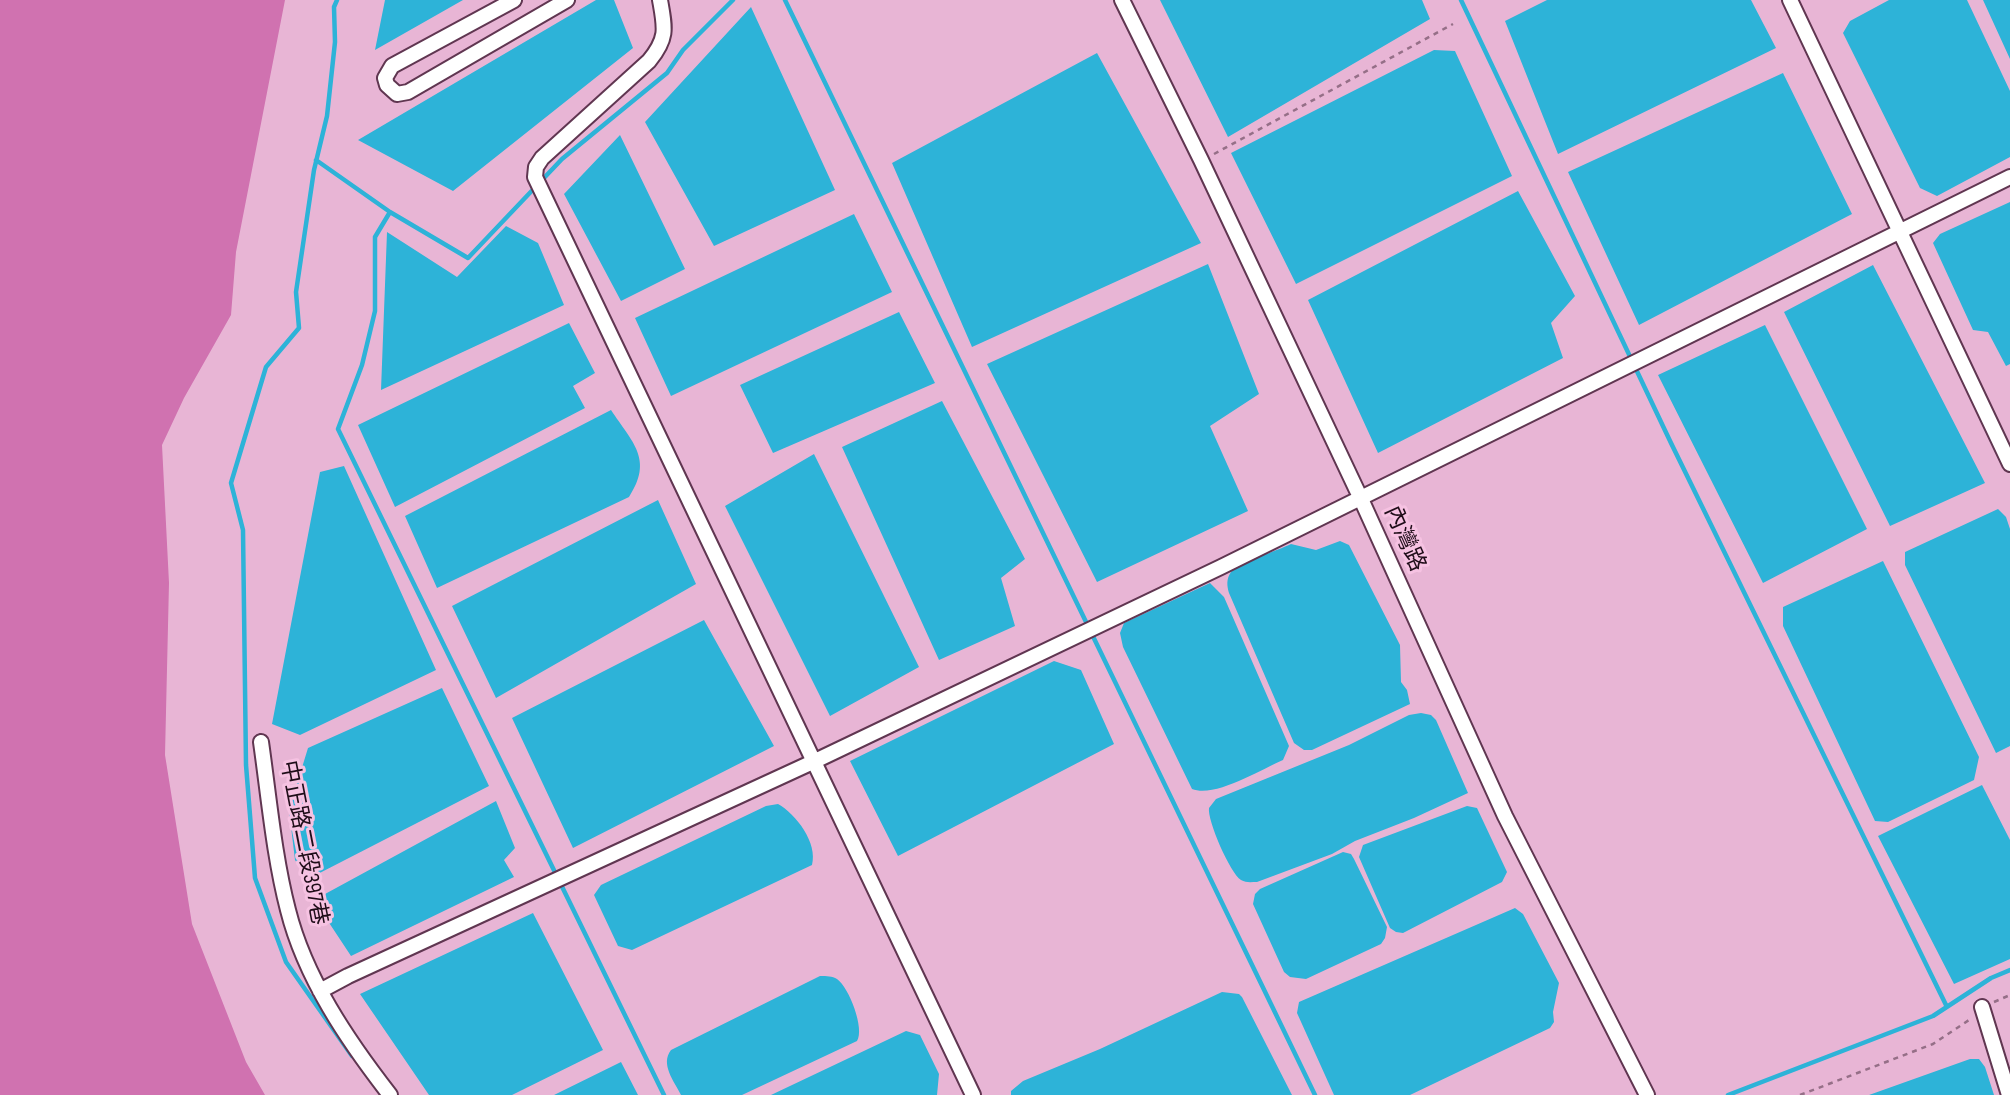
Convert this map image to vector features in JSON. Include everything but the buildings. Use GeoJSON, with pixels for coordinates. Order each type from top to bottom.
{"type":"FeatureCollection","features":[{"type":"Feature","properties":{"kind":"street"},"geometry":{"type":"LineString","coordinates":[[514,0],[392,66],[385,78],[387,85],[397,94],[408,92],[567,0]]}},
{"type":"Feature","properties":{"kind":"street"},"geometry":{"type":"LineString","coordinates":[[660,0],[665,30],[662,46],[542,158],[536,167],[535,177],[973,1095]]}},
{"type":"Feature","properties":{"kind":"street","name":"內灣路"},"geometry":{"type":"LineString","coordinates":[[1122,0],[1201,160],[1361,499],[1505,816],[1647,1095]]}},
{"type":"Feature","properties":{"kind":"street"},"geometry":{"type":"LineString","coordinates":[[1790,0],[2010,464]]}},
{"type":"Feature","properties":{"kind":"street"},"geometry":{"type":"LineString","coordinates":[[320,991],[815,761],[1361,499],[2010,177]]}},
{"type":"Feature","properties":{"kind":"street","name":"中正路二段397巷"},"geometry":{"type":"LineString","coordinates":[[261,742],[288,912],[303,956],[320,991],[365,1062],[390,1095]]}},
{"type":"Feature","properties":{"kind":"street"},"geometry":{"type":"LineString","coordinates":[[1982,1007],[2009,1095]]}},
{"type":"Feature","properties":{"kind":"path"},"geometry":{"type":"LineString","coordinates":[[1201,160],[1237,143],[1453,24]]}},
{"type":"Feature","properties":{"kind":"path"},"geometry":{"type":"LineString","coordinates":[[1800,1095],[1933,1044],[1970,1020],[1982,1007],[2010,995]]}},
{"type":"Feature","properties":{"kind":"shaded area"},"geometry":{"type":"Polygon","coordinates":[[[0,0],[285,0],[236,252],[231,315],[184,398],[162,445],[169,583],[165,755],[192,924],[246,1062],[265,1095],[0,1095],[0,0]]]}},
{"type":"Feature","properties":{"kind":"water"},"geometry":{"type":"Polygon","coordinates":[[[385,0],[463,0],[375,50],[385,0]]]}},
{"type":"Feature","properties":{"kind":"water"},"geometry":{"type":"Polygon","coordinates":[[[596,0],[614,0],[633,48],[453,191],[358,140],[596,0]]]}},
{"type":"Feature","properties":{"kind":"water"},"geometry":{"type":"Polygon","coordinates":[[[1160,0],[1422,0],[1430,19],[1228,137],[1160,0]]]}},
{"type":"Feature","properties":{"kind":"water"},"geometry":{"type":"Polygon","coordinates":[[[1547,0],[1751,0],[1776,48],[1558,154],[1505,21],[1547,0]]]}},
{"type":"Feature","properties":{"kind":"water"},"geometry":{"type":"Polygon","coordinates":[[[1889,0],[1967,0],[2010,91],[2010,157],[1937,196],[1920,188],[1843,33],[1850,21],[1889,0]]]}},
{"type":"Feature","properties":{"kind":"water"},"geometry":{"type":"Polygon","coordinates":[[[1983,0],[2010,0],[2010,59],[1983,0]]]}},
{"type":"Feature","properties":{"kind":"water"},"geometry":{"type":"Polygon","coordinates":[[[751,7],[835,190],[714,246],[645,122],[751,7]]]}},
{"type":"Feature","properties":{"kind":"water"},"geometry":{"type":"Polygon","coordinates":[[[1434,50],[1455,51],[1512,176],[1296,284],[1231,153],[1434,50]]]}},
{"type":"Feature","properties":{"kind":"water"},"geometry":{"type":"Polygon","coordinates":[[[1097,53],[1201,243],[972,347],[892,163],[1097,53]]]}},
{"type":"Feature","properties":{"kind":"water"},"geometry":{"type":"Polygon","coordinates":[[[1783,73],[1852,214],[1639,325],[1568,172],[1783,73]]]}},
{"type":"Feature","properties":{"kind":"water"},"geometry":{"type":"Polygon","coordinates":[[[620,135],[685,269],[621,301],[564,194],[620,135]]]}},
{"type":"Feature","properties":{"kind":"water"},"geometry":{"type":"Polygon","coordinates":[[[1518,191],[1575,296],[1551,323],[1563,358],[1378,453],[1308,300],[1518,191]]]}},
{"type":"Feature","properties":{"kind":"water"},"geometry":{"type":"Polygon","coordinates":[[[2010,202],[2010,364],[2006,366],[1988,332],[1973,330],[1933,243],[1940,234],[2010,202]]]}},
{"type":"Feature","properties":{"kind":"water"},"geometry":{"type":"Polygon","coordinates":[[[854,214],[892,292],[671,396],[635,318],[854,214]]]}},
{"type":"Feature","properties":{"kind":"water"},"geometry":{"type":"Polygon","coordinates":[[[506,226],[538,243],[564,305],[381,390],[387,232],[457,277],[506,226]]]}},
{"type":"Feature","properties":{"kind":"water"},"geometry":{"type":"Polygon","coordinates":[[[1208,264],[1259,394],[1210,426],[1248,511],[1097,582],[987,364],[1208,264]]]}},
{"type":"Feature","properties":{"kind":"water"},"geometry":{"type":"Polygon","coordinates":[[[1873,265],[1985,483],[1890,526],[1784,312],[1873,265]]]}},
{"type":"Feature","properties":{"kind":"water"},"geometry":{"type":"Polygon","coordinates":[[[899,312],[935,383],[773,453],[740,385],[899,312]]]}},
{"type":"Feature","properties":{"kind":"water"},"geometry":{"type":"Polygon","coordinates":[[[569,323],[595,373],[573,386],[585,408],[395,507],[358,425],[569,323]]]}},
{"type":"Feature","properties":{"kind":"water"},"geometry":{"type":"Polygon","coordinates":[[[1765,325],[1867,529],[1763,583],[1658,375],[1765,325]]]}},
{"type":"Feature","properties":{"kind":"water"},"geometry":{"type":"Polygon","coordinates":[[[942,401],[1025,559],[1001,578],[1015,626],[939,660],[842,447],[942,401]]]}},
{"type":"Feature","properties":{"kind":"water"},"geometry":{"type":"Polygon","coordinates":[[[611,410],[633,442],[640,461],[640,472],[629,497],[437,588],[405,516],[611,410]]]}},
{"type":"Feature","properties":{"kind":"water"},"geometry":{"type":"Polygon","coordinates":[[[814,454],[919,667],[830,716],[725,506],[814,454]]]}},
{"type":"Feature","properties":{"kind":"water"},"geometry":{"type":"Polygon","coordinates":[[[344,466],[436,670],[300,735],[272,724],[320,472],[344,466]]]}},
{"type":"Feature","properties":{"kind":"water"},"geometry":{"type":"Polygon","coordinates":[[[658,500],[696,584],[496,698],[452,606],[658,500]]]}},
{"type":"Feature","properties":{"kind":"water"},"geometry":{"type":"Polygon","coordinates":[[[1998,509],[2006,517],[2010,529],[2010,746],[1996,753],[1905,565],[1905,552],[1998,509]]]}},
{"type":"Feature","properties":{"kind":"water"},"geometry":{"type":"Polygon","coordinates":[[[1340,541],[1349,545],[1400,645],[1401,682],[1407,690],[1410,704],[1312,750],[1304,750],[1294,743],[1227,585],[1231,572],[1241,565],[1291,544],[1316,550],[1340,541]]]}},
{"type":"Feature","properties":{"kind":"water"},"geometry":{"type":"Polygon","coordinates":[[[1883,561],[1979,757],[1974,780],[1888,822],[1875,821],[1783,626],[1783,607],[1883,561]]]}},
{"type":"Feature","properties":{"kind":"water"},"geometry":{"type":"Polygon","coordinates":[[[1210,583],[1224,597],[1289,746],[1283,760],[1225,786],[1202,791],[1192,789],[1123,647],[1120,633],[1124,623],[1210,583]]]}},
{"type":"Feature","properties":{"kind":"water"},"geometry":{"type":"Polygon","coordinates":[[[704,620],[774,746],[573,848],[512,718],[704,620]]]}},
{"type":"Feature","properties":{"kind":"water"},"geometry":{"type":"Polygon","coordinates":[[[1054,661],[1081,670],[1114,744],[898,856],[850,761],[1054,661]]]}},
{"type":"Feature","properties":{"kind":"water"},"geometry":{"type":"Polygon","coordinates":[[[442,688],[489,786],[308,879],[295,860],[289,810],[308,748],[442,688]]]}},
{"type":"Feature","properties":{"kind":"water"},"geometry":{"type":"Polygon","coordinates":[[[1409,715],[1431,715],[1436,720],[1468,793],[1355,841],[1332,854],[1257,882],[1245,882],[1236,875],[1215,834],[1209,814],[1209,808],[1216,799],[1349,745],[1409,715]]]}},
{"type":"Feature","properties":{"kind":"water"},"geometry":{"type":"Polygon","coordinates":[[[1982,785],[2010,840],[2010,959],[1954,984],[1878,836],[1982,785]]]}},
{"type":"Feature","properties":{"kind":"water"},"geometry":{"type":"Polygon","coordinates":[[[496,801],[515,848],[504,860],[514,877],[351,956],[314,900],[496,801]]]}},
{"type":"Feature","properties":{"kind":"water"},"geometry":{"type":"Polygon","coordinates":[[[778,804],[792,815],[804,830],[812,848],[812,865],[632,950],[618,946],[594,895],[601,885],[766,806],[778,804]]]}},
{"type":"Feature","properties":{"kind":"water"},"geometry":{"type":"Polygon","coordinates":[[[1467,806],[1477,808],[1507,872],[1502,882],[1403,933],[1396,932],[1390,928],[1359,857],[1363,845],[1467,806]]]}},
{"type":"Feature","properties":{"kind":"water"},"geometry":{"type":"Polygon","coordinates":[[[1343,852],[1351,854],[1354,859],[1387,927],[1385,938],[1381,944],[1306,979],[1290,977],[1284,972],[1253,904],[1255,894],[1260,889],[1343,852]]]}},
{"type":"Feature","properties":{"kind":"water"},"geometry":{"type":"Polygon","coordinates":[[[1515,908],[1523,914],[1559,983],[1553,1012],[1554,1022],[1550,1028],[1410,1095],[1334,1095],[1297,1013],[1299,1002],[1515,908]]]}},
{"type":"Feature","properties":{"kind":"water"},"geometry":{"type":"Polygon","coordinates":[[[533,913],[603,1050],[512,1095],[429,1095],[360,994],[533,913]]]}},
{"type":"Feature","properties":{"kind":"water"},"geometry":{"type":"Polygon","coordinates":[[[820,976],[837,979],[846,990],[859,1027],[857,1041],[742,1095],[681,1095],[667,1067],[671,1050],[820,976]]]}},
{"type":"Feature","properties":{"kind":"water"},"geometry":{"type":"Polygon","coordinates":[[[1222,992],[1239,994],[1242,997],[1292,1095],[1011,1095],[1011,1091],[1023,1081],[1100,1049],[1222,992]]]}},
{"type":"Feature","properties":{"kind":"water"},"geometry":{"type":"Polygon","coordinates":[[[906,1031],[920,1035],[939,1074],[937,1095],[771,1095],[906,1031]]]}},
{"type":"Feature","properties":{"kind":"water"},"geometry":{"type":"Polygon","coordinates":[[[1970,1059],[1979,1059],[1985,1067],[1994,1095],[1869,1095],[1970,1059]]]}},
{"type":"Feature","properties":{"kind":"water"},"geometry":{"type":"Polygon","coordinates":[[[621,1062],[638,1095],[554,1095],[621,1062]]]}},
{"type":"Feature","properties":{"kind":"waterway"},"geometry":{"type":"LineString","coordinates":[[337,0],[334,7],[335,42],[327,116],[314,170],[296,292],[299,328],[266,367],[231,483],[243,530],[246,765],[255,878],[286,962],[352,1056]]}},
{"type":"Feature","properties":{"kind":"waterway"},"geometry":{"type":"LineString","coordinates":[[316,160],[390,212],[468,258],[562,159],[667,73],[683,50],[733,0]]}},
{"type":"Feature","properties":{"kind":"waterway"},"geometry":{"type":"LineString","coordinates":[[785,0],[1315,1095]]}},
{"type":"Feature","properties":{"kind":"waterway"},"geometry":{"type":"LineString","coordinates":[[1461,0],[1671,443],[1947,1007]]}},
{"type":"Feature","properties":{"kind":"waterway"},"geometry":{"type":"LineString","coordinates":[[390,212],[375,237],[375,311],[362,365],[338,429],[664,1095]]}},
{"type":"Feature","properties":{"kind":"waterway"},"geometry":{"type":"LineString","coordinates":[[1728,1095],[1933,1016],[1991,978],[2010,970]]}}]}
